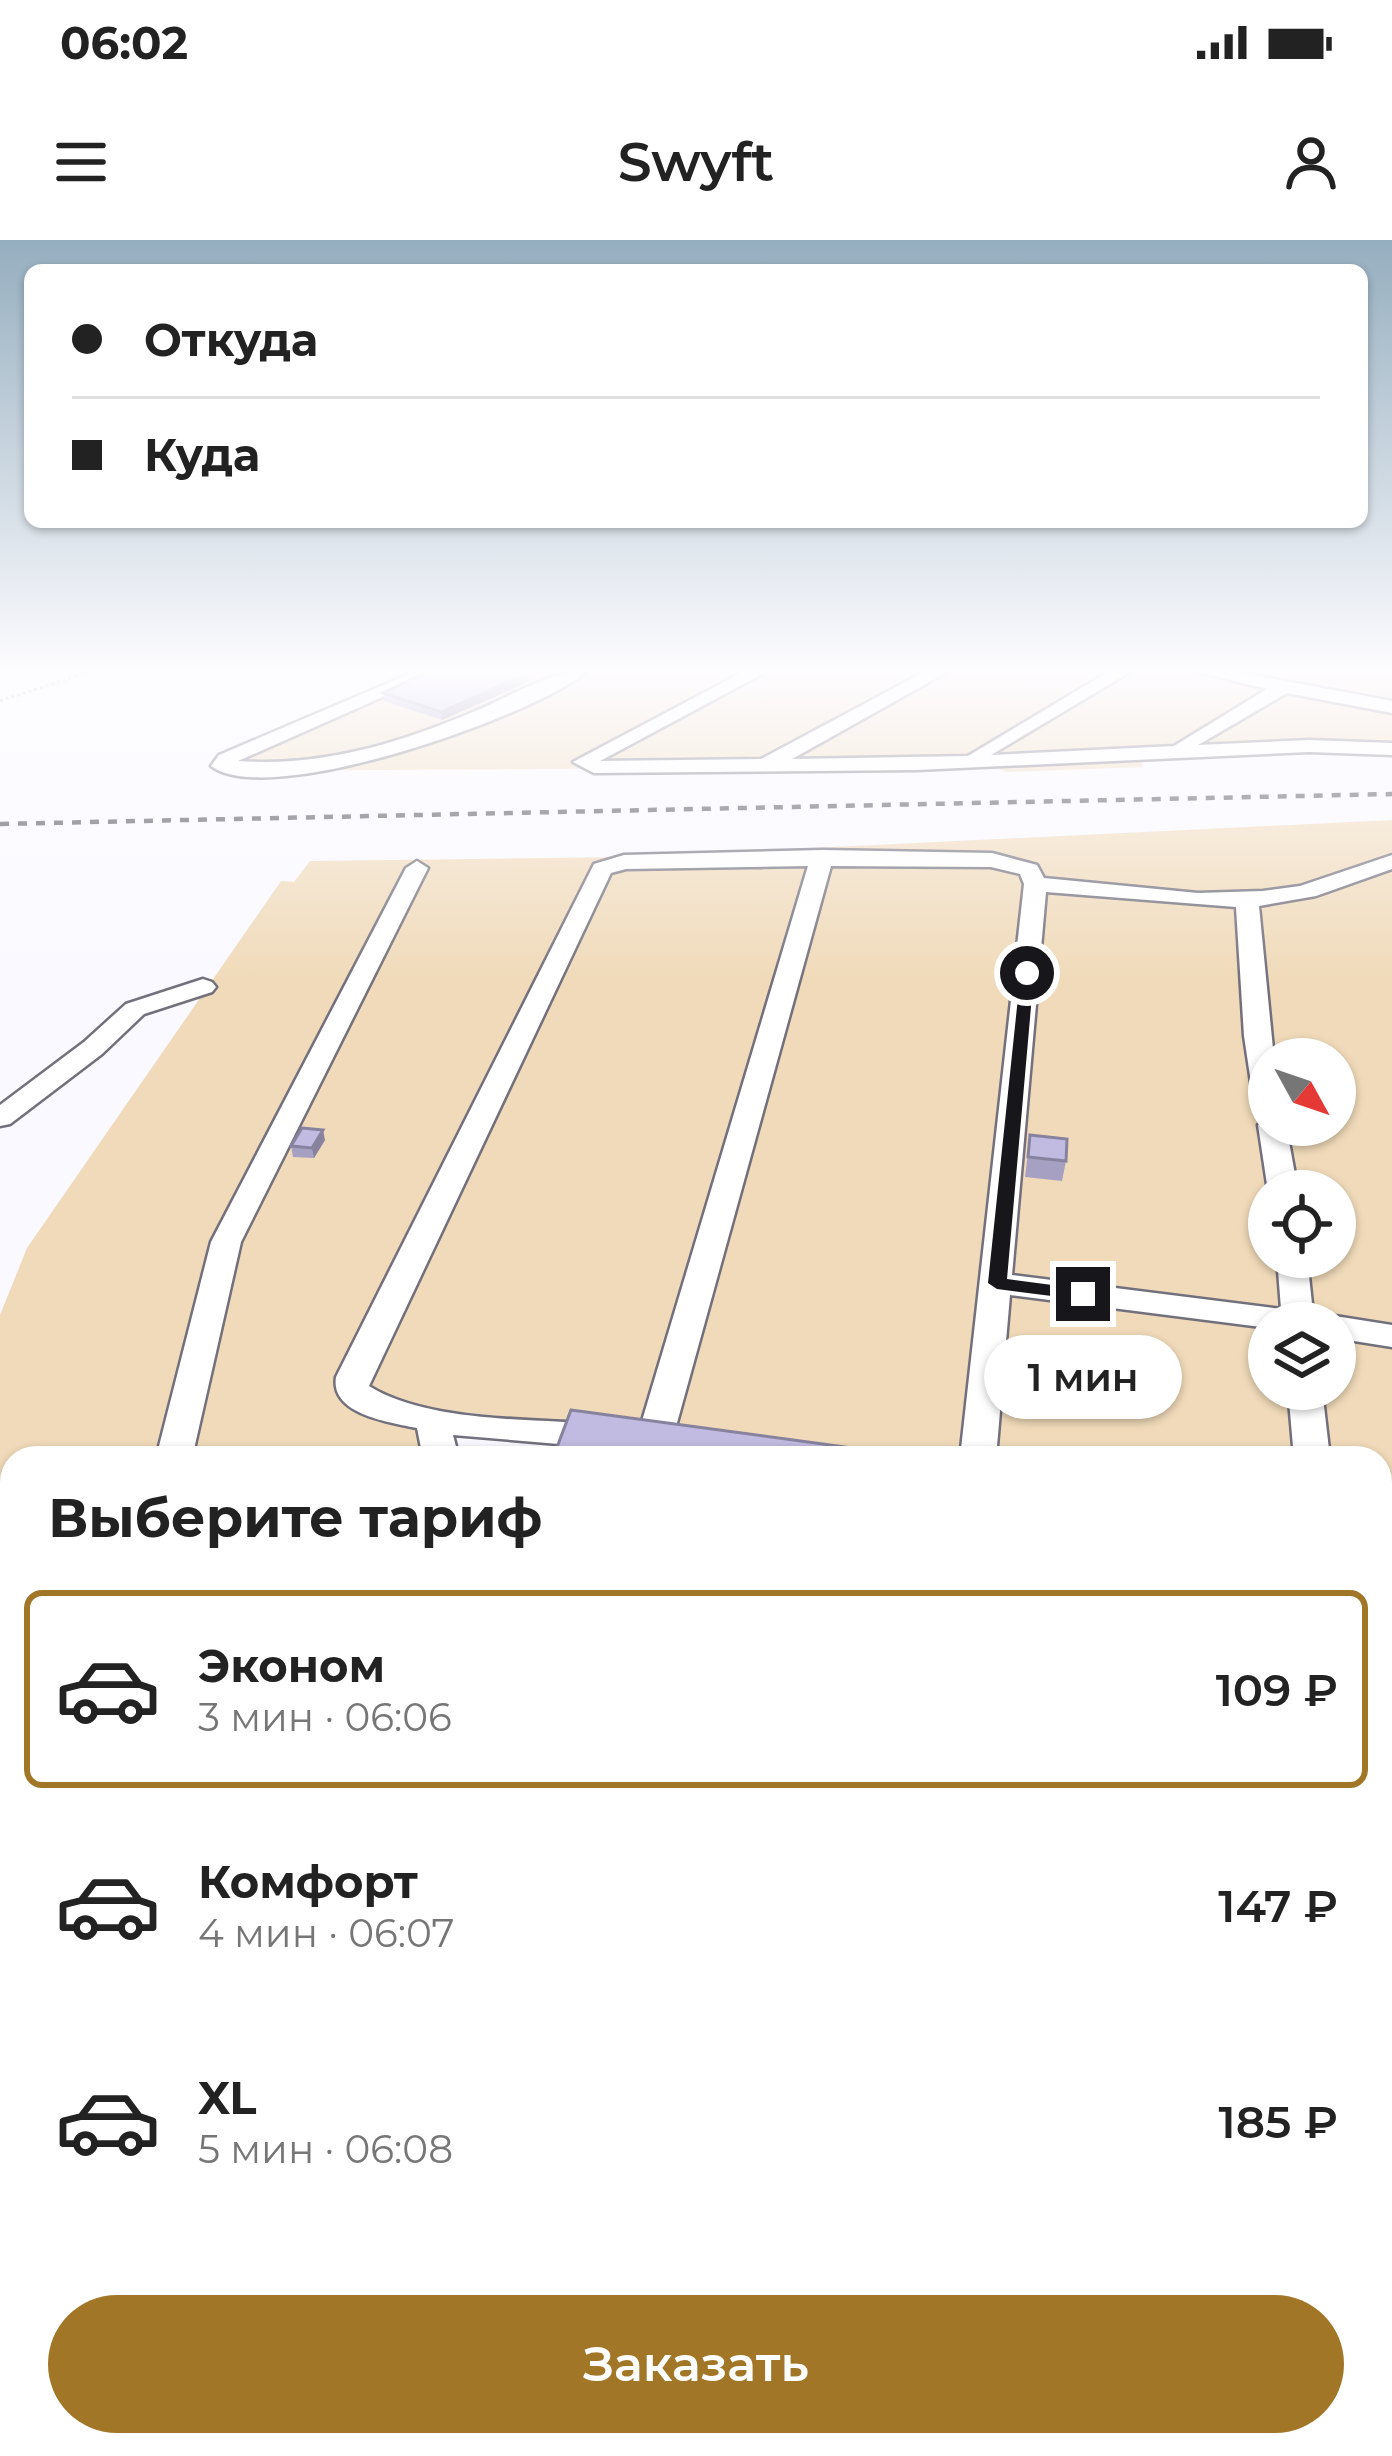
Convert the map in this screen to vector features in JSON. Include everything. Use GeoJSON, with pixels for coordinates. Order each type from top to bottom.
{"type":"FeatureCollection","features":[{"type":"Feature","properties":{"kind":"street"},"geometry":{"type":"LineString","coordinates":[[822,857],[664,1443],[432,1419],[364,1403],[351,1390],[353,1377],[602,869],[624,862],[822,857],[992,860],[1024,874],[1246,900],[1298,893],[1351,871],[1392,862]]}},
{"type":"Feature","properties":{"kind":"street"},"geometry":{"type":"LineString","coordinates":[[177,1446],[226,1242],[417,868]]}},
{"type":"Feature","properties":{"kind":"street"},"geometry":{"type":"LineString","coordinates":[[979,1446],[997,1283],[1024,874]]}},
{"type":"Feature","properties":{"kind":"street"},"geometry":{"type":"LineString","coordinates":[[1246,900],[1257,1038]]}},
{"type":"Feature","properties":{"kind":"street"},"geometry":{"type":"LineString","coordinates":[[0,1118],[76,1062],[135,1009],[203,987]]}},
{"type":"Feature","properties":{"kind":"street"},"geometry":{"type":"LineString","coordinates":[[997,1283],[1248,1315]]}},
{"type":"Feature","properties":{"kind":"street"},"geometry":{"type":"LineString","coordinates":[[1356,1330],[1392,1336]]}},
{"type":"Feature","properties":{"kind":"street"},"geometry":{"type":"LineString","coordinates":[[1307,1410],[1311,1446]]}},
{"type":"Feature","properties":{"kind":"street"},"geometry":{"type":"LineString","coordinates":[[432,1419],[438,1446]]}},
{"type":"Feature","properties":{"kind":"shaded area"},"geometry":{"type":"Polygon","coordinates":[[[1392,820],[1392,1446],[778,1446],[423,1408],[424,1446],[0,1446],[0,1315],[27,1248],[281,881],[294,882],[310,861],[627,857],[1392,820]]]}},
{"type":"Feature","properties":{"kind":"building"},"geometry":{"type":"Polygon","coordinates":[[[302,1128],[323,1130],[312,1148],[291,1146],[302,1128]]]}},
{"type":"Feature","properties":{"kind":"building"},"geometry":{"type":"Polygon","coordinates":[[[1030,1135],[1067,1139],[1066,1161],[1028,1157],[1030,1135]]]}},
{"type":"Feature","properties":{"kind":"building"},"geometry":{"type":"Polygon","coordinates":[[[571,1410],[837,1446],[558,1446],[571,1410]]]}},
{"type":"Feature","properties":{"kind":"railway"},"geometry":{"type":"LineString","coordinates":[[0,824],[1392,794]]}},
{"type":"Feature","properties":{"kind":"route"},"geometry":{"type":"LineString","coordinates":[[1027,973],[997,1283],[1083,1294]]}}]}
